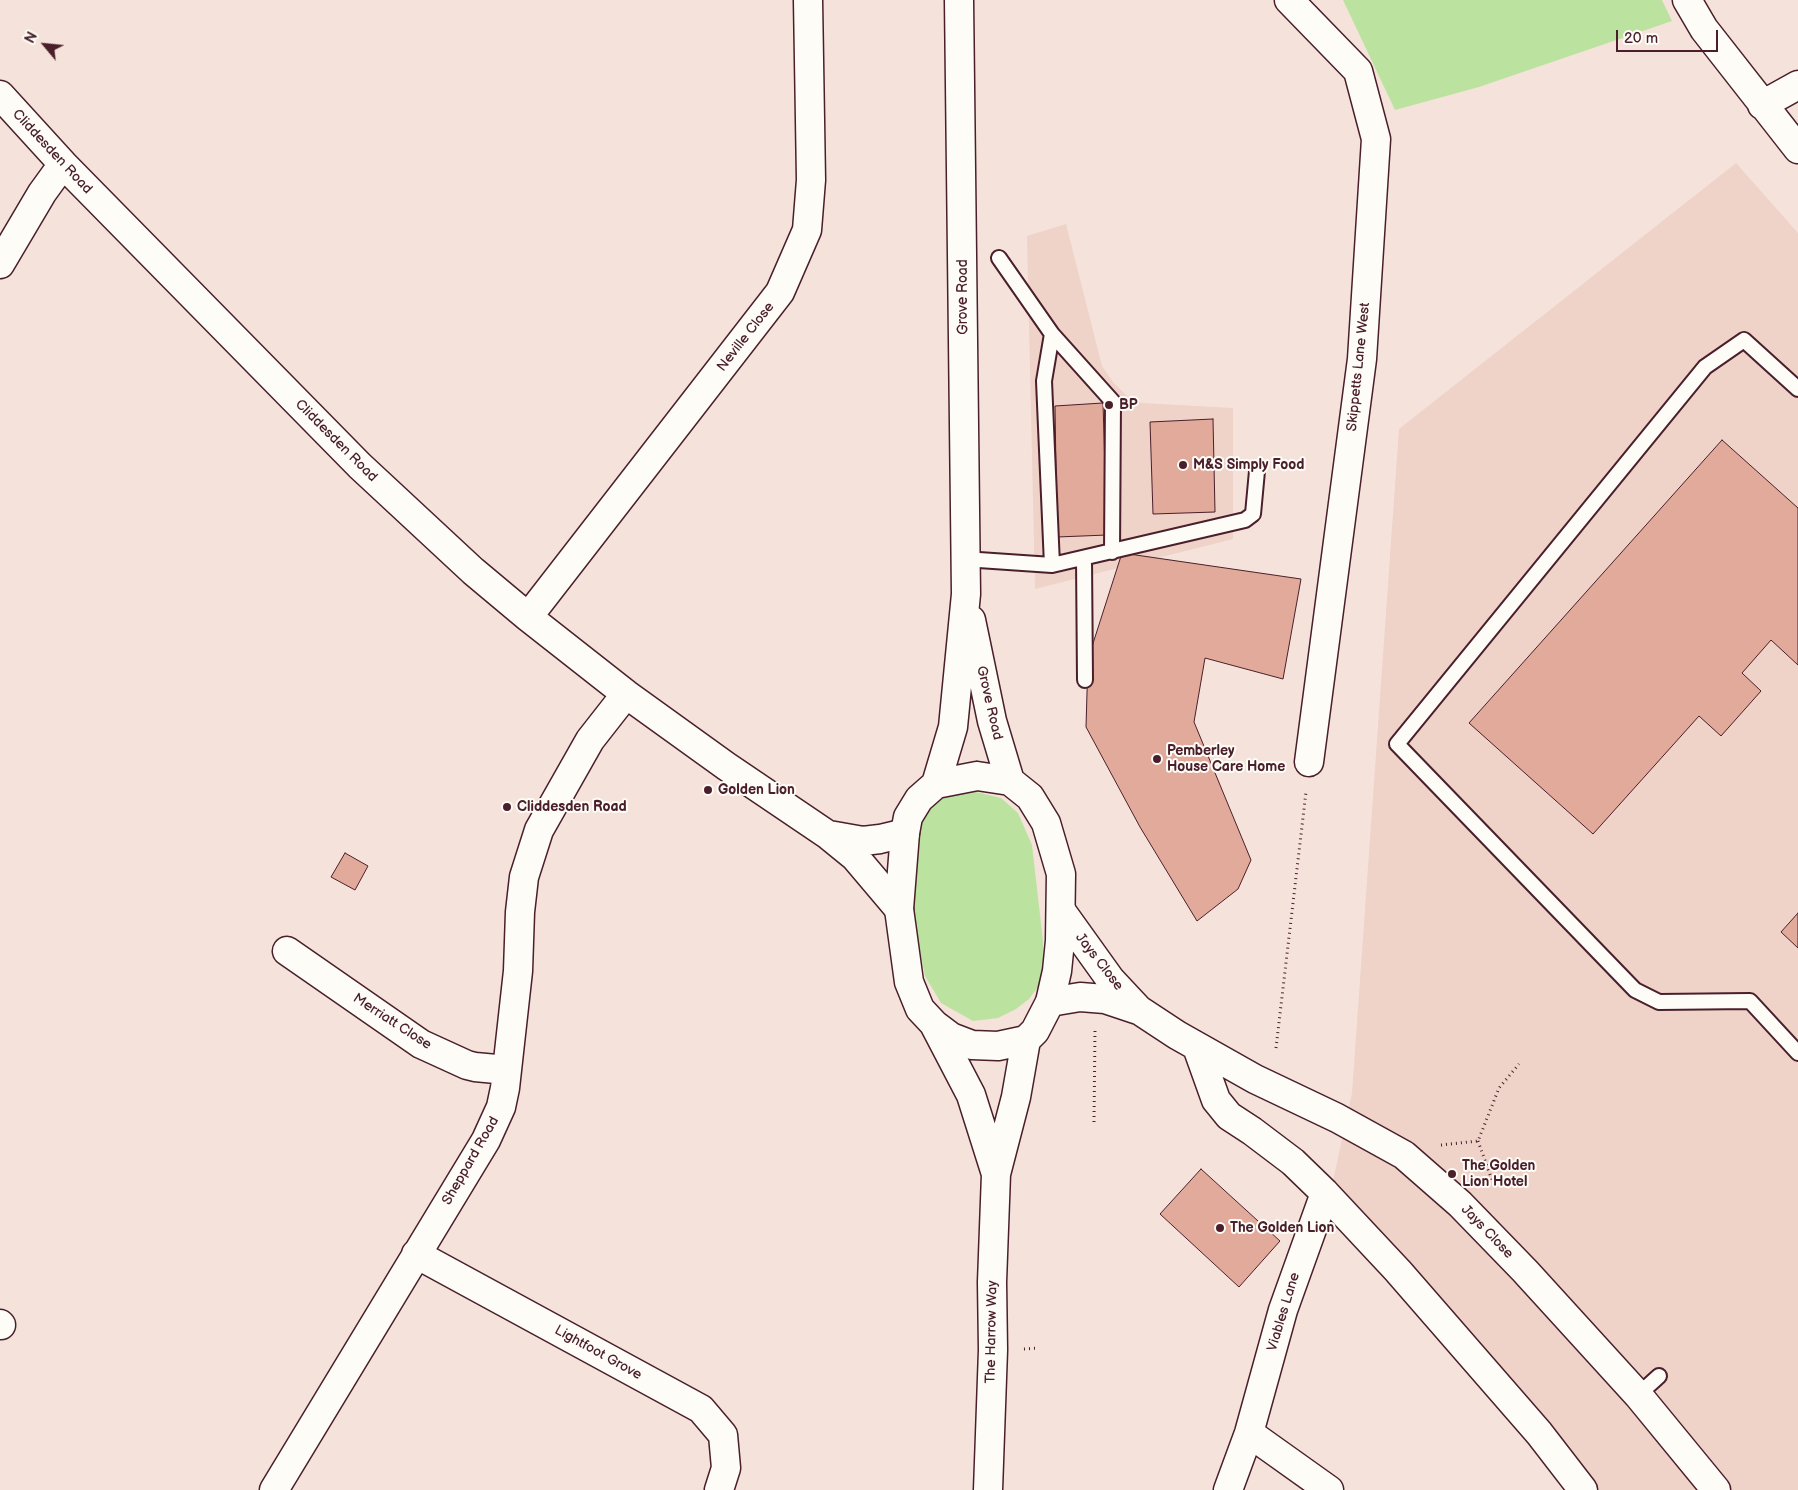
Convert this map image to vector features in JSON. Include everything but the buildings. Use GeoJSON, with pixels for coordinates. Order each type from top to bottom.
{"type":"FeatureCollection","features":[{"type":"Feature","properties":{"kind":"street","name":"Neville Close"},"geometry":{"type":"LineString","coordinates":[[528,617],[780,292],[807,230],[811,180],[808,0]]}},
{"type":"Feature","properties":{"kind":"street","name":"Grove Road"},"geometry":{"type":"LineString","coordinates":[[959,0],[964,559],[966,594],[992,721],[1010,781]]}},
{"type":"Feature","properties":{"kind":"street","name":"Skippetts Lane West"},"geometry":{"type":"LineString","coordinates":[[1288,0],[1358,71],[1376,139],[1362,359],[1309,762]]}},
{"type":"Feature","properties":{"kind":"street"},"geometry":{"type":"LineString","coordinates":[[1687,0],[1704,29],[1798,149]]}},
{"type":"Feature","properties":{"kind":"street"},"geometry":{"type":"LineString","coordinates":[[1762,105],[1798,85]]}},
{"type":"Feature","properties":{"kind":"street","name":"Cliddesden Road"},"geometry":{"type":"LineString","coordinates":[[0,96],[63,164],[360,466],[473,571],[626,694],[726,766],[828,835],[855,857],[899,909]]}},
{"type":"Feature","properties":{"kind":"street"},"geometry":{"type":"LineString","coordinates":[[0,264],[42,193],[63,164]]}},
{"type":"Feature","properties":{"kind":"street","name":"Grove Road"},"geometry":{"type":"LineString","coordinates":[[936,784],[953,727],[966,594]]}},
{"type":"Feature","properties":{"kind":"street","name":"Sheppard Road"},"geometry":{"type":"LineString","coordinates":[[274,1490],[486,1140],[501,1107],[518,971],[520,912],[524,877],[539,830],[590,740],[626,694]]}},
{"type":"Feature","properties":{"kind":"street"},"geometry":{"type":"LineString","coordinates":[[977,776],[1010,781],[1030,797],[1046,823],[1061,874],[1062,912],[1057,971],[1050,1002],[1035,1030],[1026,1040],[998,1046],[972,1045],[951,1038],[934,1025],[920,1009],[909,982],[899,909],[905,834],[908,817],[919,799],[936,784],[977,776]]}},
{"type":"Feature","properties":{"kind":"street","name":"Cliddesden Road"},"geometry":{"type":"LineString","coordinates":[[828,835],[863,841],[880,840],[905,834]]}},
{"type":"Feature","properties":{"kind":"street","name":"Jays Close"},"geometry":{"type":"LineString","coordinates":[[1062,912],[1110,979],[1139,1010],[1197,1047],[1255,1079],[1337,1118],[1404,1156],[1460,1204],[1525,1271],[1638,1396],[1716,1490]]}},
{"type":"Feature","properties":{"kind":"street","name":"Merriatt Close"},"geometry":{"type":"LineString","coordinates":[[287,951],[421,1044],[467,1065],[507,1070]]}},
{"type":"Feature","properties":{"kind":"street","name":"Jays Close"},"geometry":{"type":"LineString","coordinates":[[1050,1002],[1080,997],[1105,999],[1139,1010]]}},
{"type":"Feature","properties":{"kind":"street","name":"The Harrow Way"},"geometry":{"type":"LineString","coordinates":[[934,1025],[971,1095],[996,1174]]}},
{"type":"Feature","properties":{"kind":"street","name":"The Harrow Way"},"geometry":{"type":"LineString","coordinates":[[988,1490],[996,1174],[1016,1097],[1026,1040]]}},
{"type":"Feature","properties":{"kind":"street"},"geometry":{"type":"LineString","coordinates":[[1197,1047],[1216,1100],[1228,1116],[1252,1131],[1293,1162],[1325,1193],[1398,1271],[1539,1433],[1583,1490]]}},
{"type":"Feature","properties":{"kind":"street","name":"Viables Lane"},"geometry":{"type":"LineString","coordinates":[[1228,1490],[1249,1433],[1283,1310],[1325,1193]]}},
{"type":"Feature","properties":{"kind":"street","name":"Lightfoot Grove"},"geometry":{"type":"LineString","coordinates":[[416,1254],[701,1409],[723,1435],[726,1468],[719,1490]]}},
{"type":"Feature","properties":{"kind":"street"},"geometry":{"type":"LineString","coordinates":[[1249,1433],[1329,1490]]}},
{"type":"Feature","properties":{"kind":"lane"},"geometry":{"type":"LineString","coordinates":[[999,258],[1052,334],[1113,402],[1112,552]]}},
{"type":"Feature","properties":{"kind":"lane"},"geometry":{"type":"LineString","coordinates":[[1052,334],[1044,382],[1052,566]]}},
{"type":"Feature","properties":{"kind":"lane"},"geometry":{"type":"LineString","coordinates":[[1798,389],[1744,340],[1705,366],[1397,744],[1634,990],[1659,1002],[1750,1001],[1798,1054]]}},
{"type":"Feature","properties":{"kind":"lane"},"geometry":{"type":"LineString","coordinates":[[964,559],[1052,566],[1245,520],[1253,514],[1257,471]]}},
{"type":"Feature","properties":{"kind":"lane"},"geometry":{"type":"LineString","coordinates":[[1084,559],[1084,680]]}},
{"type":"Feature","properties":{"kind":"lane"},"geometry":{"type":"LineString","coordinates":[[1638,1396],[1659,1376]]}},
{"type":"Feature","properties":{"kind":"path"},"geometry":{"type":"LineString","coordinates":[[1276,1048],[1309,762]]}},
{"type":"Feature","properties":{"kind":"path"},"geometry":{"type":"LineString","coordinates":[[1094,1122],[1095,1024]]}},
{"type":"Feature","properties":{"kind":"path"},"geometry":{"type":"LineString","coordinates":[[1493,1183],[1478,1141],[1498,1088],[1519,1064]]}},
{"type":"Feature","properties":{"kind":"path"},"geometry":{"type":"LineString","coordinates":[[1441,1146],[1478,1141]]}},
{"type":"Feature","properties":{"kind":"shaded area"},"geometry":{"type":"Polygon","coordinates":[[[1736,163],[1798,233],[1798,1490],[1596,1490],[1332,1186],[1352,1093],[1399,429],[1736,163]]]}},
{"type":"Feature","properties":{"kind":"shaded area","name":"BP"},"geometry":{"type":"Polygon","coordinates":[[[1066,224],[1102,366],[1113,382],[1127,396],[1142,403],[1233,408],[1233,539],[1035,589],[1027,236],[1066,224]]]}},
{"type":"Feature","properties":{"kind":"green space"},"geometry":{"type":"Polygon","coordinates":[[[1343,0],[1662,0],[1672,21],[1479,87],[1395,110],[1343,0]]]}},
{"type":"Feature","properties":{"kind":"green space"},"geometry":{"type":"Polygon","coordinates":[[[976,792],[1001,798],[1018,813],[1032,845],[1043,941],[1043,977],[1029,999],[1016,1009],[998,1018],[973,1021],[941,1003],[925,976],[908,890],[917,828],[931,805],[953,793],[976,792]]]}},
{"type":"Feature","properties":{"kind":"place","name":"BP"},"geometry":{"type":"Point","coordinates":[1109,405]}},
{"type":"Feature","properties":{"kind":"place","name":"M&S Simply Food"},"geometry":{"type":"Point","coordinates":[1183,465]}},
{"type":"Feature","properties":{"kind":"place","name":"Pemberley House Care Home"},"geometry":{"type":"Point","coordinates":[1157,759]}},
{"type":"Feature","properties":{"kind":"place","name":"Golden Lion"},"geometry":{"type":"Point","coordinates":[708,790]}},
{"type":"Feature","properties":{"kind":"place","name":"Cliddesden Road"},"geometry":{"type":"Point","coordinates":[507,807]}},
{"type":"Feature","properties":{"kind":"place","name":"The Golden Lion Hotel"},"geometry":{"type":"Point","coordinates":[1452,1174]}},
{"type":"Feature","properties":{"kind":"place","name":"The Golden Lion"},"geometry":{"type":"Point","coordinates":[1220,1228]}}]}
